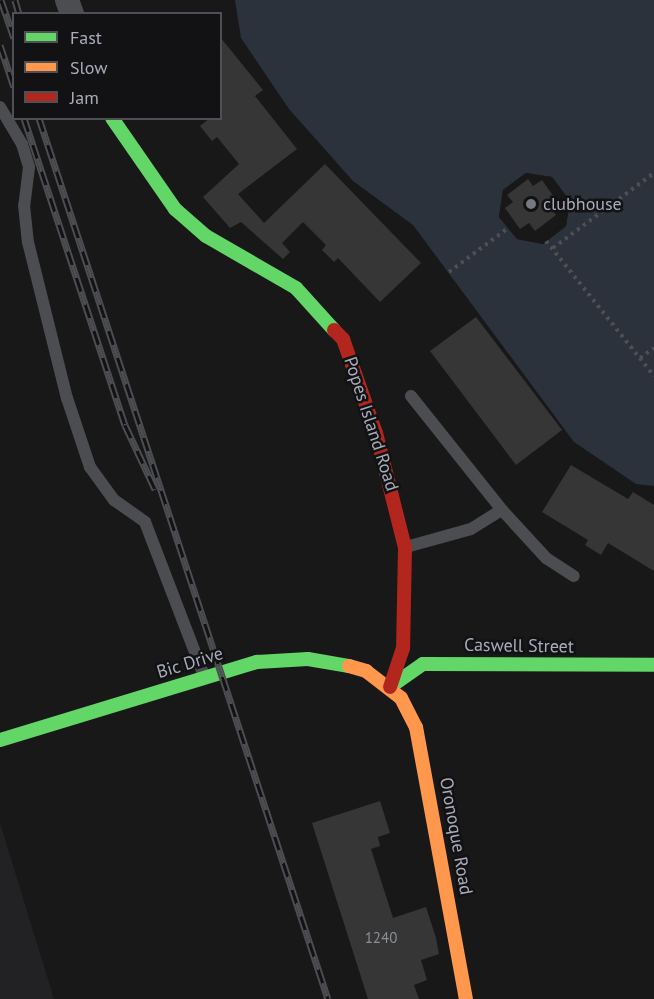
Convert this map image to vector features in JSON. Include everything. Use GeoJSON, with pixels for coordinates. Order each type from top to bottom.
{"type":"FeatureCollection","features":[{"type":"Feature","properties":{"kind":"street","name":"Popes Island Road"},"geometry":{"type":"LineString","coordinates":[[113,120],[175,209],[206,236],[296,288],[343,339],[376,433],[405,548],[403,648],[390,687]]}},
{"type":"Feature","properties":{"kind":"street","name":"Bic Drive"},"geometry":{"type":"LineString","coordinates":[[0,740],[257,662],[308,659],[354,666],[390,687]]}},
{"type":"Feature","properties":{"kind":"street","name":"Caswell Street"},"geometry":{"type":"LineString","coordinates":[[390,687],[423,664],[654,665]]}},
{"type":"Feature","properties":{"kind":"street","name":"Oronoque Road"},"geometry":{"type":"LineString","coordinates":[[390,687],[409,710],[422,745],[466,999]]}},
{"type":"Feature","properties":{"kind":"lane"},"geometry":{"type":"LineString","coordinates":[[0,107],[22,144],[29,167],[24,205],[28,242],[67,398],[90,467],[114,500],[145,522],[204,677]]}},
{"type":"Feature","properties":{"kind":"lane"},"geometry":{"type":"LineString","coordinates":[[411,396],[502,510],[546,558],[574,576]]}},
{"type":"Feature","properties":{"kind":"lane"},"geometry":{"type":"LineString","coordinates":[[405,548],[471,529],[502,510]]}},
{"type":"Feature","properties":{"kind":"path"},"geometry":{"type":"LineString","coordinates":[[553,248],[654,173]]}},
{"type":"Feature","properties":{"kind":"path"},"geometry":{"type":"LineString","coordinates":[[448,272],[508,228]]}},
{"type":"Feature","properties":{"kind":"path"},"geometry":{"type":"LineString","coordinates":[[546,241],[654,376]]}},
{"type":"Feature","properties":{"kind":"path"},"geometry":{"type":"LineString","coordinates":[[640,358],[654,348]]}},
{"type":"Feature","properties":{"kind":"shaded area"},"geometry":{"type":"Polygon","coordinates":[[[235,0],[654,0],[654,486],[636,484],[574,442],[413,225],[353,181],[289,109],[241,38],[235,0]],[[526,173],[503,190],[499,217],[517,239],[543,244],[566,226],[570,201],[552,177],[526,173]]]}},
{"type":"Feature","properties":{"kind":"shaded area"},"geometry":{"type":"Polygon","coordinates":[[[0,823],[54,999],[0,999],[0,823]]]}},
{"type":"Feature","properties":{"kind":"pier"},"geometry":{"type":"Polygon","coordinates":[[[526,173],[552,177],[570,201],[566,226],[543,244],[517,239],[499,217],[503,190],[526,173]],[[526,177],[505,192],[502,216],[518,237],[542,240],[563,224],[567,201],[551,180],[526,177]]]}},
{"type":"Feature","properties":{"kind":"building"},"geometry":{"type":"Polygon","coordinates":[[[222,39],[263,90],[255,96],[297,149],[238,194],[264,223],[325,164],[421,263],[380,302],[338,258],[334,262],[322,250],[326,245],[303,222],[282,243],[290,252],[283,259],[241,222],[230,228],[203,197],[239,164],[217,137],[212,141],[200,126],[208,120],[222,120],[222,39]]]}},
{"type":"Feature","properties":{"kind":"building","name":"clubhouse"},"geometry":{"type":"Polygon","coordinates":[[[528,179],[533,186],[542,180],[556,200],[549,205],[556,215],[535,231],[529,223],[520,229],[505,208],[513,202],[507,195],[528,179]]]}},
{"type":"Feature","properties":{"kind":"building"},"geometry":{"type":"Polygon","coordinates":[[[476,317],[562,430],[516,465],[430,351],[476,317]]]}},
{"type":"Feature","properties":{"kind":"building"},"geometry":{"type":"Polygon","coordinates":[[[571,465],[628,499],[633,492],[654,505],[654,571],[608,543],[601,555],[585,545],[588,540],[542,512],[571,465]]]}},
{"type":"Feature","properties":{"kind":"building"},"geometry":{"type":"Polygon","coordinates":[[[380,801],[390,833],[378,837],[380,846],[371,849],[393,918],[426,907],[436,938],[439,954],[421,960],[427,980],[414,985],[419,999],[368,999],[312,823],[380,801]]]}},
{"type":"Feature","properties":{"kind":"railway"},"geometry":{"type":"LineString","coordinates":[[1,0],[12,32]]}},
{"type":"Feature","properties":{"kind":"railway"},"geometry":{"type":"LineString","coordinates":[[15,0],[18,12]]}},
{"type":"Feature","properties":{"kind":"railway"},"geometry":{"type":"LineString","coordinates":[[0,45],[12,81]]}},
{"type":"Feature","properties":{"kind":"railway"},"geometry":{"type":"LineString","coordinates":[[25,120],[125,425],[155,489]]}},
{"type":"Feature","properties":{"kind":"railway"},"geometry":{"type":"LineString","coordinates":[[40,120],[328,999]]}},
{"type":"Feature","properties":{"kind":"traffic: fast"},"geometry":{"type":"LineString","coordinates":[[113,120],[175,209],[206,236],[296,288],[334,330]]}},
{"type":"Feature","properties":{"kind":"traffic: fast"},"geometry":{"type":"LineString","coordinates":[[0,740],[257,662],[308,659],[349,666]]}},
{"type":"Feature","properties":{"kind":"traffic: fast"},"geometry":{"type":"LineString","coordinates":[[390,687],[423,664],[654,665]]}},
{"type":"Feature","properties":{"kind":"traffic: slow"},"geometry":{"type":"LineString","coordinates":[[349,666],[366,671],[401,698],[416,727],[466,999]]}},
{"type":"Feature","properties":{"kind":"traffic: jam"},"geometry":{"type":"LineString","coordinates":[[334,330],[343,339],[376,433],[405,548],[403,648],[390,687]]}},
{"type":"Feature","properties":{"kind":"place","name":"clubhouse"},"geometry":{"type":"Point","coordinates":[531,204]}}]}
